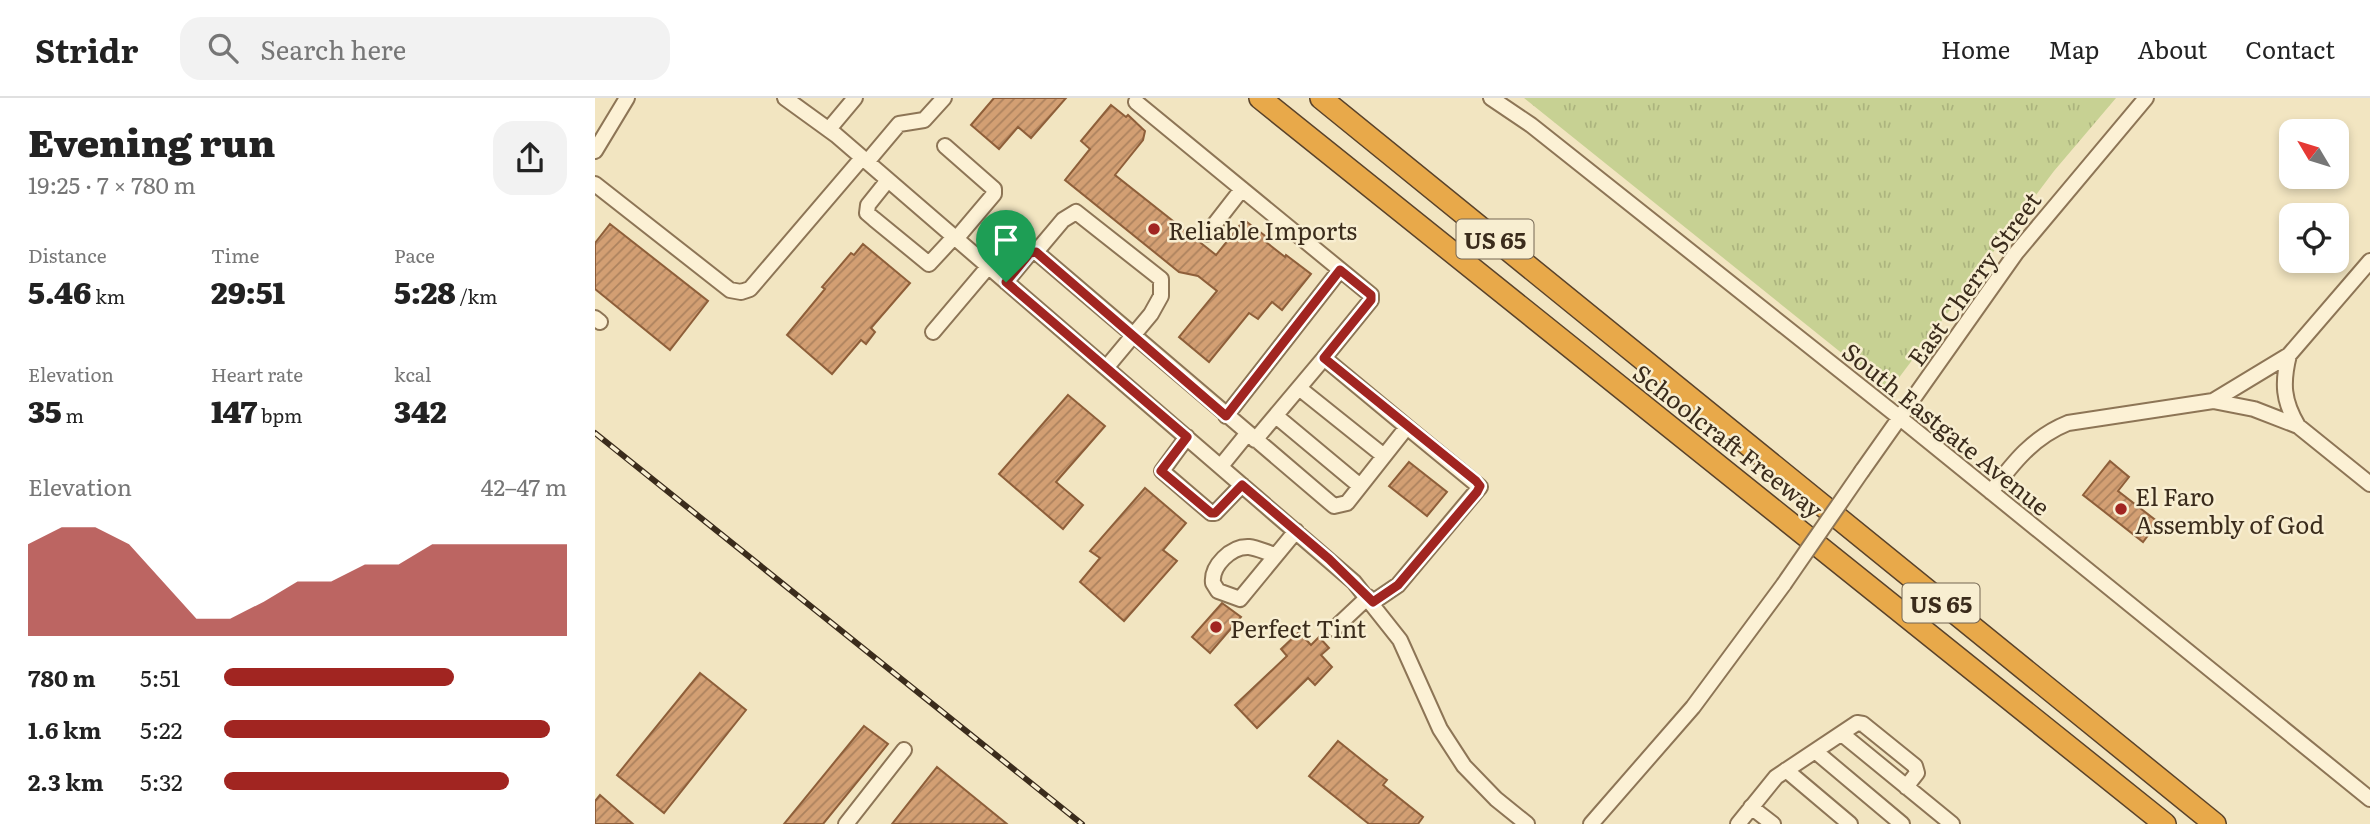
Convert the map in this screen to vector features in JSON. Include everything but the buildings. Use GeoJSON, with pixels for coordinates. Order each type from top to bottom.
{"type":"FeatureCollection","features":[{"type":"Feature","properties":{"kind":"highway","name":"Schoolcraft Freeway"},"geometry":{"type":"LineString","coordinates":[[1260,98],[2165,824]]}},
{"type":"Feature","properties":{"kind":"highway","name":"Schoolcraft Freeway"},"geometry":{"type":"LineString","coordinates":[[1321,98],[2215,824]]}},
{"type":"Feature","properties":{"kind":"street"},"geometry":{"type":"LineString","coordinates":[[595,152],[627,98]]}},
{"type":"Feature","properties":{"kind":"street"},"geometry":{"type":"LineString","coordinates":[[785,98],[829,130],[888,180],[1296,531],[1370,600],[1400,640],[1452,748],[1479,783],[1527,824]]}},
{"type":"Feature","properties":{"kind":"street"},"geometry":{"type":"LineString","coordinates":[[829,130],[855,98]]}},
{"type":"Feature","properties":{"kind":"street"},"geometry":{"type":"LineString","coordinates":[[595,184],[730,290],[741,292],[750,289],[899,124],[924,120],[944,98]]}},
{"type":"Feature","properties":{"kind":"street","name":"South Eastgate Avenue"},"geometry":{"type":"LineString","coordinates":[[1492,98],[1531,125],[1900,418],[2370,799]]}},
{"type":"Feature","properties":{"kind":"street","name":"East Cherry Street"},"geometry":{"type":"LineString","coordinates":[[1591,824],[1693,707],[1784,584],[2016,253],[2145,98]]}},
{"type":"Feature","properties":{"kind":"street"},"geometry":{"type":"LineString","coordinates":[[1136,102],[1371,295],[1371,300],[1276,416],[1221,466]]}},
{"type":"Feature","properties":{"kind":"street"},"geometry":{"type":"LineString","coordinates":[[888,180],[868,205],[867,213],[929,264],[994,194],[994,189],[945,146]]}},
{"type":"Feature","properties":{"kind":"street"},"geometry":{"type":"LineString","coordinates":[[1207,234],[1242,189]]}},
{"type":"Feature","properties":{"kind":"street"},"geometry":{"type":"LineString","coordinates":[[1006,282],[1063,220],[1076,212],[1161,279],[1161,296],[1106,368]]}},
{"type":"Feature","properties":{"kind":"street"},"geometry":{"type":"LineString","coordinates":[[1033,253],[1334,506],[1346,503],[1407,427]]}},
{"type":"Feature","properties":{"kind":"street"},"geometry":{"type":"LineString","coordinates":[[2213,401],[2288,355],[2370,261]]}},
{"type":"Feature","properties":{"kind":"street"},"geometry":{"type":"LineString","coordinates":[[933,332],[988,267]]}},
{"type":"Feature","properties":{"kind":"street"},"geometry":{"type":"LineString","coordinates":[[1226,416],[1340,270]]}},
{"type":"Feature","properties":{"kind":"street"},"geometry":{"type":"LineString","coordinates":[[2288,355],[2284,391],[2288,409],[2298,426]]}},
{"type":"Feature","properties":{"kind":"street"},"geometry":{"type":"LineString","coordinates":[[1324,358],[1480,486],[1398,585],[1370,600],[1334,629]]}},
{"type":"Feature","properties":{"kind":"street"},"geometry":{"type":"LineString","coordinates":[[1299,388],[1384,456]]}},
{"type":"Feature","properties":{"kind":"street"},"geometry":{"type":"LineString","coordinates":[[1991,492],[2015,461],[2050,430],[2068,423],[2213,401],[2254,410],[2298,426],[2370,484]]}},
{"type":"Feature","properties":{"kind":"street"},"geometry":{"type":"LineString","coordinates":[[1276,416],[1360,486]]}},
{"type":"Feature","properties":{"kind":"street"},"geometry":{"type":"LineString","coordinates":[[1187,437],[1161,471],[1211,513],[1215,513],[1242,485]]}},
{"type":"Feature","properties":{"kind":"street"},"geometry":{"type":"LineString","coordinates":[[1276,555],[1296,531]]}},
{"type":"Feature","properties":{"kind":"street"},"geometry":{"type":"LineString","coordinates":[[1738,824],[1772,781],[1860,723],[1915,766],[1917,773],[1906,787]]}},
{"type":"Feature","properties":{"kind":"street"},"geometry":{"type":"LineString","coordinates":[[1842,733],[1952,824]]}},
{"type":"Feature","properties":{"kind":"street"},"geometry":{"type":"LineString","coordinates":[[846,824],[904,750]]}},
{"type":"Feature","properties":{"kind":"street"},"geometry":{"type":"LineString","coordinates":[[1815,751],[1902,824]]}},
{"type":"Feature","properties":{"kind":"street"},"geometry":{"type":"LineString","coordinates":[[1786,770],[1850,824]]}},
{"type":"Feature","properties":{"kind":"street"},"geometry":{"type":"LineString","coordinates":[[1751,807],[1773,824]]}},
{"type":"Feature","properties":{"kind":"green space"},"geometry":{"type":"Polygon","coordinates":[[[1524,98],[2116,98],[2054,171],[1889,391],[1524,98]]]}},
{"type":"Feature","properties":{"kind":"railway"},"geometry":{"type":"LineString","coordinates":[[595,433],[1082,824]]}},
{"type":"Feature","properties":{"kind":"place","name":"Reliable Imports"},"geometry":{"type":"Point","coordinates":[1154,229]}},
{"type":"Feature","properties":{"kind":"place","name":"El Faro Assembly of God"},"geometry":{"type":"Point","coordinates":[2121,509]}},
{"type":"Feature","properties":{"kind":"place","name":"Perfect Tint"},"geometry":{"type":"Point","coordinates":[1216,627]}},
{"type":"Feature","properties":{"kind":"route"},"geometry":{"type":"LineString","coordinates":[[1036,252],[1226,416],[1340,270],[1371,295],[1371,300],[1324,358],[1480,486],[1398,585],[1373,602],[1329,559],[1242,485],[1215,513],[1211,513],[1161,471],[1187,437],[1006,282],[1030,253],[1036,252]]}}]}
